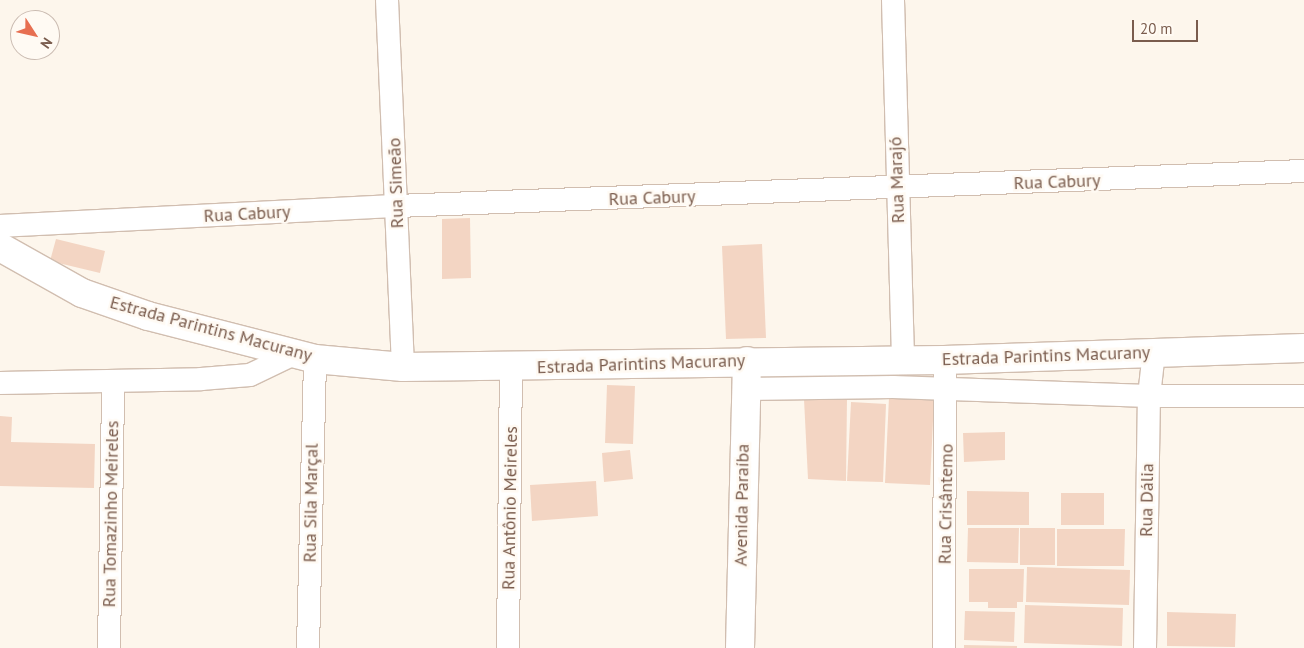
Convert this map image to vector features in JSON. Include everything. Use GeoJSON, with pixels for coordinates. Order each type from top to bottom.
{"type":"FeatureCollection","features":[{"type":"Feature","properties":{"kind":"street","name":"Rua Simeão"},"geometry":{"type":"LineString","coordinates":[[387,0],[403,367]]}},
{"type":"Feature","properties":{"kind":"street","name":"Rua Marajó"},"geometry":{"type":"LineString","coordinates":[[893,0],[903,360]]}},
{"type":"Feature","properties":{"kind":"street","name":"Rua Cabury"},"geometry":{"type":"LineString","coordinates":[[0,226],[397,206],[897,189],[1304,171]]}},
{"type":"Feature","properties":{"kind":"street","name":"Estrada Parintins Macurany"},"geometry":{"type":"LineString","coordinates":[[0,247],[82,293],[148,316],[304,356],[403,367],[511,368],[747,362],[944,360],[1304,348]]}},
{"type":"Feature","properties":{"kind":"street","name":"Rua Dália"},"geometry":{"type":"LineString","coordinates":[[1145,648],[1149,396],[1154,352]]}},
{"type":"Feature","properties":{"kind":"street"},"geometry":{"type":"LineString","coordinates":[[0,383],[113,381],[250,375],[304,356]]}},
{"type":"Feature","properties":{"kind":"street","name":"Rua Sila Marçal"},"geometry":{"type":"LineString","coordinates":[[304,356],[308,648]]}},
{"type":"Feature","properties":{"kind":"street","name":"Rua Crisântemo"},"geometry":{"type":"LineString","coordinates":[[944,360],[947,389],[944,648]]}},
{"type":"Feature","properties":{"kind":"street","name":"Avenida Paraíba"},"geometry":{"type":"LineString","coordinates":[[740,648],[747,362]]}},
{"type":"Feature","properties":{"kind":"street","name":"Rua Antônio Meireles"},"geometry":{"type":"LineString","coordinates":[[508,648],[511,368]]}},
{"type":"Feature","properties":{"kind":"street","name":"Rua Tomazinho Meireles"},"geometry":{"type":"LineString","coordinates":[[109,648],[113,381]]}},
{"type":"Feature","properties":{"kind":"street","name":"Estrada Parintins Macurany"},"geometry":{"type":"LineString","coordinates":[[745,389],[947,389],[1149,396],[1304,396]]}},
{"type":"Feature","properties":{"kind":"building"},"geometry":{"type":"Polygon","coordinates":[[[470,218],[471,278],[442,279],[442,219],[470,218]]]}},
{"type":"Feature","properties":{"kind":"building"},"geometry":{"type":"Polygon","coordinates":[[[56,239],[105,251],[100,273],[50,261],[56,239]]]}},
{"type":"Feature","properties":{"kind":"building"},"geometry":{"type":"Polygon","coordinates":[[[762,244],[766,338],[726,339],[722,246],[762,244]]]}},
{"type":"Feature","properties":{"kind":"building"},"geometry":{"type":"Polygon","coordinates":[[[607,385],[635,386],[633,444],[605,443],[607,385]]]}},
{"type":"Feature","properties":{"kind":"building"},"geometry":{"type":"Polygon","coordinates":[[[889,397],[934,399],[930,485],[885,483],[889,397]]]}},
{"type":"Feature","properties":{"kind":"building"},"geometry":{"type":"Polygon","coordinates":[[[847,398],[846,481],[808,479],[804,399],[847,398]]]}},
{"type":"Feature","properties":{"kind":"building"},"geometry":{"type":"Polygon","coordinates":[[[851,402],[886,404],[883,482],[847,481],[851,402]]]}},
{"type":"Feature","properties":{"kind":"building"},"geometry":{"type":"Polygon","coordinates":[[[0,416],[12,417],[11,442],[95,444],[94,488],[0,486],[0,416]]]}},
{"type":"Feature","properties":{"kind":"building"},"geometry":{"type":"Polygon","coordinates":[[[1005,432],[1005,460],[964,462],[963,433],[1005,432]]]}},
{"type":"Feature","properties":{"kind":"building"},"geometry":{"type":"Polygon","coordinates":[[[630,450],[633,479],[604,482],[602,453],[630,450]]]}},
{"type":"Feature","properties":{"kind":"building"},"geometry":{"type":"Polygon","coordinates":[[[596,481],[598,516],[532,521],[530,485],[596,481]]]}},
{"type":"Feature","properties":{"kind":"building"},"geometry":{"type":"Polygon","coordinates":[[[967,491],[1029,492],[1029,525],[967,525],[967,491]]]}},
{"type":"Feature","properties":{"kind":"building"},"geometry":{"type":"Polygon","coordinates":[[[1061,493],[1104,493],[1104,525],[1061,525],[1061,493]]]}},
{"type":"Feature","properties":{"kind":"building"},"geometry":{"type":"Polygon","coordinates":[[[968,528],[1019,528],[1018,563],[967,562],[968,528]]]}},
{"type":"Feature","properties":{"kind":"building"},"geometry":{"type":"Polygon","coordinates":[[[1020,528],[1055,528],[1055,565],[1020,565],[1020,528]]]}},
{"type":"Feature","properties":{"kind":"building"},"geometry":{"type":"Polygon","coordinates":[[[1057,529],[1125,529],[1124,566],[1057,566],[1057,529]]]}},
{"type":"Feature","properties":{"kind":"building"},"geometry":{"type":"Polygon","coordinates":[[[1027,567],[1130,570],[1129,605],[1026,602],[1027,567]]]}},
{"type":"Feature","properties":{"kind":"building"},"geometry":{"type":"Polygon","coordinates":[[[969,569],[1024,569],[1023,602],[1017,602],[1017,608],[988,608],[988,602],[969,602],[969,569]]]}},
{"type":"Feature","properties":{"kind":"building"},"geometry":{"type":"Polygon","coordinates":[[[1025,605],[1123,608],[1122,646],[1024,643],[1025,605]]]}},
{"type":"Feature","properties":{"kind":"building"},"geometry":{"type":"Polygon","coordinates":[[[965,611],[1015,612],[1014,642],[964,640],[965,611]]]}},
{"type":"Feature","properties":{"kind":"building"},"geometry":{"type":"Polygon","coordinates":[[[1167,612],[1236,614],[1235,647],[1167,646],[1167,612]]]}},
{"type":"Feature","properties":{"kind":"building"},"geometry":{"type":"Polygon","coordinates":[[[964,645],[1017,646],[1017,648],[964,648],[964,645]]]}}]}
